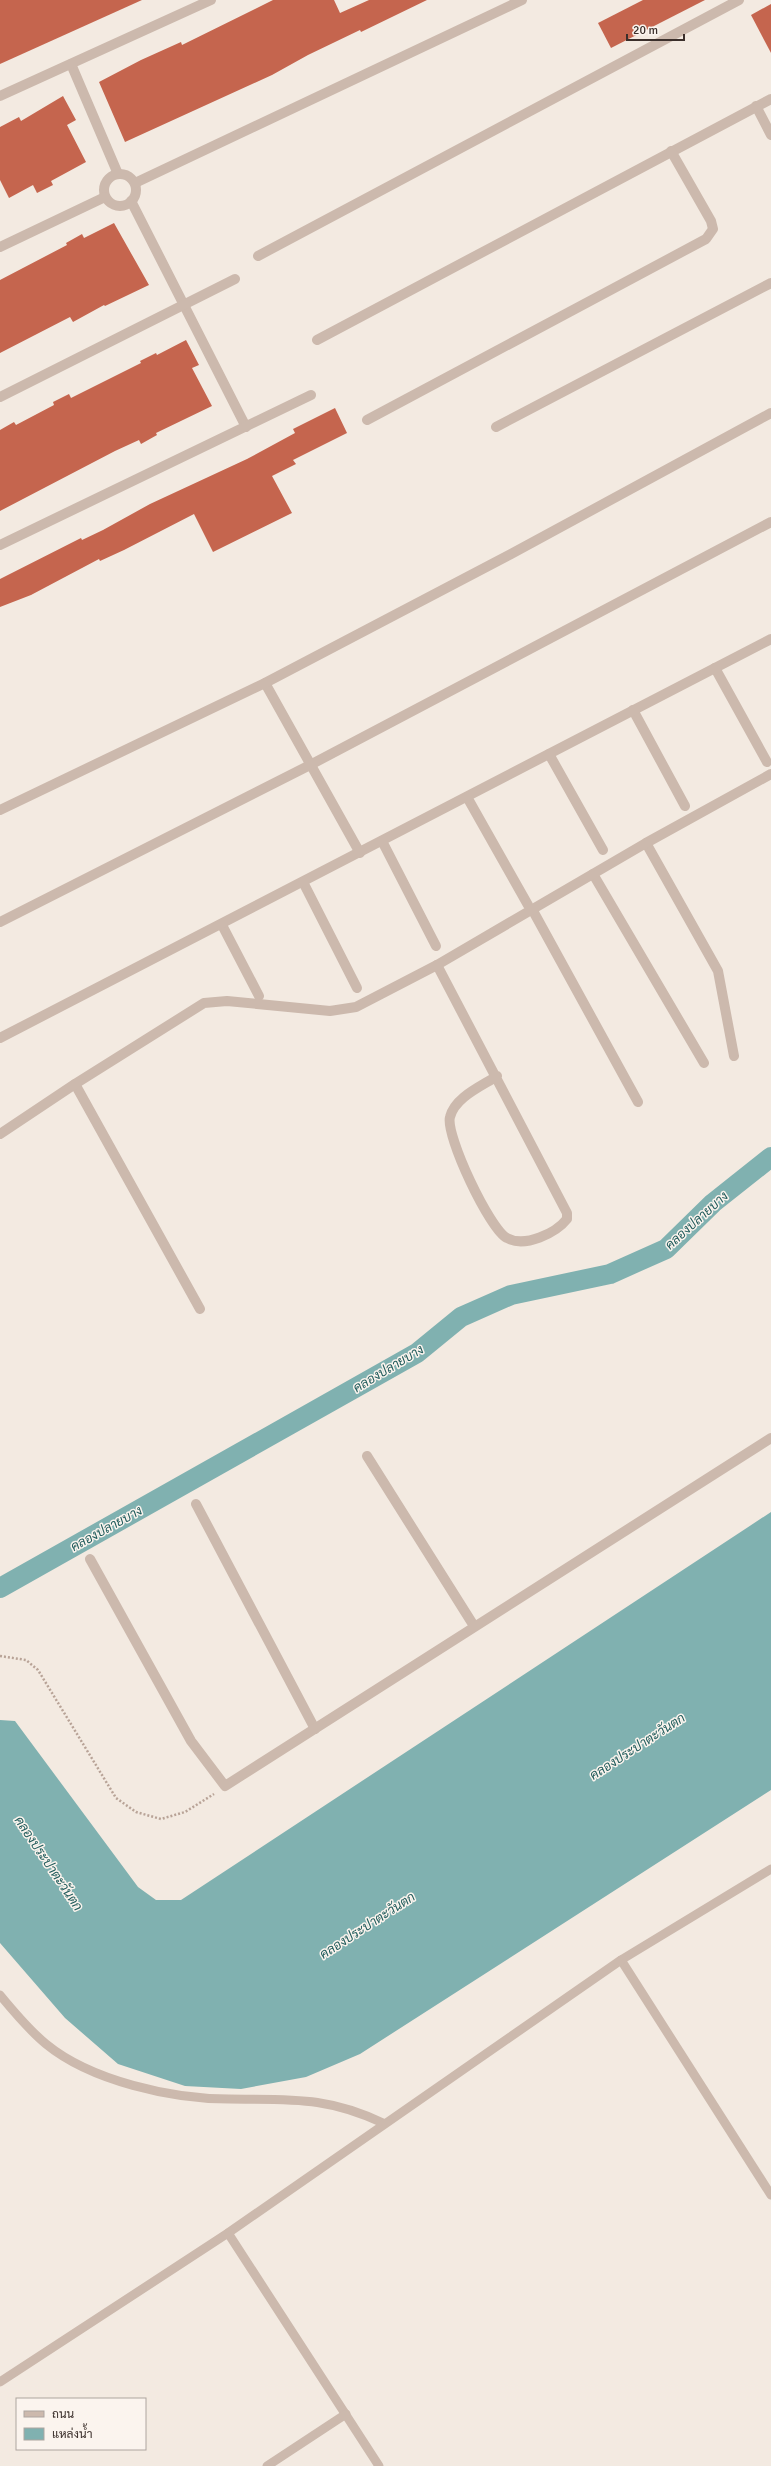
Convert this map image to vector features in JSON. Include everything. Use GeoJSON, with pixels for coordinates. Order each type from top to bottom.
{"type":"FeatureCollection","features":[{"type":"Feature","properties":{"kind":"street"},"geometry":{"type":"LineString","coordinates":[[0,96],[211,0]]}},
{"type":"Feature","properties":{"kind":"street"},"geometry":{"type":"LineString","coordinates":[[135,183],[522,0]]}},
{"type":"Feature","properties":{"kind":"street"},"geometry":{"type":"LineString","coordinates":[[258,256],[739,0]]}},
{"type":"Feature","properties":{"kind":"street"},"geometry":{"type":"LineString","coordinates":[[71,64],[118,174]]}},
{"type":"Feature","properties":{"kind":"street"},"geometry":{"type":"LineString","coordinates":[[317,340],[771,99]]}},
{"type":"Feature","properties":{"kind":"street"},"geometry":{"type":"LineString","coordinates":[[756,106],[771,135]]}},
{"type":"Feature","properties":{"kind":"street"},"geometry":{"type":"LineString","coordinates":[[367,420],[706,239],[713,229],[711,221],[671,151]]}},
{"type":"Feature","properties":{"kind":"street"},"geometry":{"type":"LineString","coordinates":[[118,174],[125,174],[135,183],[135,195],[131,201],[121,206],[115,205],[105,197],[104,184],[113,175],[118,174]]}},
{"type":"Feature","properties":{"kind":"street"},"geometry":{"type":"LineString","coordinates":[[0,247],[105,197]]}},
{"type":"Feature","properties":{"kind":"street"},"geometry":{"type":"LineString","coordinates":[[131,201],[246,427]]}},
{"type":"Feature","properties":{"kind":"street"},"geometry":{"type":"LineString","coordinates":[[0,397],[185,306],[235,279]]}},
{"type":"Feature","properties":{"kind":"street"},"geometry":{"type":"LineString","coordinates":[[496,427],[771,283]]}},
{"type":"Feature","properties":{"kind":"street"},"geometry":{"type":"LineString","coordinates":[[0,545],[311,395]]}},
{"type":"Feature","properties":{"kind":"street"},"geometry":{"type":"LineString","coordinates":[[0,810],[265,683],[511,554],[771,412]]}},
{"type":"Feature","properties":{"kind":"street"},"geometry":{"type":"LineString","coordinates":[[0,922],[312,764],[771,522]]}},
{"type":"Feature","properties":{"kind":"street"},"geometry":{"type":"LineString","coordinates":[[0,1038],[222,925],[771,639]]}},
{"type":"Feature","properties":{"kind":"street"},"geometry":{"type":"LineString","coordinates":[[715,668],[767,762]]}},
{"type":"Feature","properties":{"kind":"street"},"geometry":{"type":"LineString","coordinates":[[265,683],[312,764],[360,852]]}},
{"type":"Feature","properties":{"kind":"street"},"geometry":{"type":"LineString","coordinates":[[633,710],[685,806]]}},
{"type":"Feature","properties":{"kind":"street"},"geometry":{"type":"LineString","coordinates":[[549,754],[603,850]]}},
{"type":"Feature","properties":{"kind":"street"},"geometry":{"type":"LineString","coordinates":[[0,1134],[75,1084],[204,1003],[227,1001],[330,1012],[356,1007],[438,965],[530,907],[593,874],[771,774]]}},
{"type":"Feature","properties":{"kind":"street"},"geometry":{"type":"LineString","coordinates":[[467,797],[638,1102]]}},
{"type":"Feature","properties":{"kind":"street"},"geometry":{"type":"LineString","coordinates":[[382,841],[436,946]]}},
{"type":"Feature","properties":{"kind":"street"},"geometry":{"type":"LineString","coordinates":[[646,843],[718,971],[734,1056]]}},
{"type":"Feature","properties":{"kind":"street"},"geometry":{"type":"LineString","coordinates":[[593,874],[704,1063]]}},
{"type":"Feature","properties":{"kind":"street"},"geometry":{"type":"LineString","coordinates":[[303,882],[357,988]]}},
{"type":"Feature","properties":{"kind":"street"},"geometry":{"type":"LineString","coordinates":[[222,925],[259,996]]}},
{"type":"Feature","properties":{"kind":"street"},"geometry":{"type":"LineString","coordinates":[[438,965],[497,1076],[567,1213],[567,1219],[562,1224],[533,1240],[520,1242],[507,1238],[497,1229],[479,1200],[450,1133],[449,1118],[459,1101],[497,1076]]}},
{"type":"Feature","properties":{"kind":"street"},"geometry":{"type":"LineString","coordinates":[[75,1084],[200,1309]]}},
{"type":"Feature","properties":{"kind":"street"},"geometry":{"type":"LineString","coordinates":[[90,1559],[190,1741],[225,1786],[771,1438]]}},
{"type":"Feature","properties":{"kind":"street"},"geometry":{"type":"LineString","coordinates":[[367,1456],[474,1626]]}},
{"type":"Feature","properties":{"kind":"street"},"geometry":{"type":"LineString","coordinates":[[196,1504],[315,1729]]}},
{"type":"Feature","properties":{"kind":"lane"},"geometry":{"type":"LineString","coordinates":[[0,2382],[228,2233],[383,2123],[621,1960],[771,1869]]}},
{"type":"Feature","properties":{"kind":"lane"},"geometry":{"type":"LineString","coordinates":[[621,1960],[771,2195]]}},
{"type":"Feature","properties":{"kind":"lane"},"geometry":{"type":"LineString","coordinates":[[0,1995],[46,2044],[77,2065],[120,2082],[169,2093],[227,2099],[289,2099],[321,2102],[355,2110],[383,2123]]}},
{"type":"Feature","properties":{"kind":"lane"},"geometry":{"type":"LineString","coordinates":[[228,2233],[379,2466]]}},
{"type":"Feature","properties":{"kind":"lane"},"geometry":{"type":"LineString","coordinates":[[267,2466],[346,2414]]}},
{"type":"Feature","properties":{"kind":"path"},"geometry":{"type":"LineString","coordinates":[[0,1656],[26,1660],[38,1670],[116,1798],[136,1812],[161,1819],[185,1812],[225,1786]]}},
{"type":"Feature","properties":{"kind":"water","name":"คลองประปาตะวันตก"},"geometry":{"type":"Polygon","coordinates":[[[771,1512],[771,1790],[360,2054],[306,2077],[241,2089],[185,2086],[118,2064],[65,2018],[0,1943],[0,1720],[15,1721],[138,1887],[156,1900],[181,1900],[771,1512]]]}},
{"type":"Feature","properties":{"kind":"building"},"geometry":{"type":"Polygon","coordinates":[[[0,0],[142,0],[0,64],[0,0]]]}},
{"type":"Feature","properties":{"kind":"building"},"geometry":{"type":"Polygon","coordinates":[[[273,0],[334,0],[340,13],[369,0],[427,0],[361,32],[360,30],[308,55],[272,75],[125,142],[99,82],[141,60],[181,42],[182,45],[273,0]]]}},
{"type":"Feature","properties":{"kind":"building"},"geometry":{"type":"Polygon","coordinates":[[[643,0],[705,0],[611,48],[598,23],[643,0]]]}},
{"type":"Feature","properties":{"kind":"building"},"geometry":{"type":"Polygon","coordinates":[[[771,4],[771,53],[751,15],[771,4]]]}},
{"type":"Feature","properties":{"kind":"building"},"geometry":{"type":"Polygon","coordinates":[[[63,96],[76,120],[67,125],[86,162],[51,181],[53,185],[37,193],[33,185],[9,198],[0,180],[0,127],[19,117],[21,121],[63,96]]]}},
{"type":"Feature","properties":{"kind":"building"},"geometry":{"type":"Polygon","coordinates":[[[114,223],[149,285],[105,306],[104,305],[73,322],[70,317],[0,353],[0,280],[67,245],[66,243],[82,234],[84,238],[114,223]]]}},
{"type":"Feature","properties":{"kind":"building"},"geometry":{"type":"Polygon","coordinates":[[[186,340],[199,365],[192,368],[212,406],[156,433],[157,435],[141,444],[139,440],[115,451],[0,511],[0,430],[14,422],[16,425],[54,405],[53,402],[69,394],[71,398],[141,363],[140,361],[156,353],[157,355],[186,340]]]}},
{"type":"Feature","properties":{"kind":"building"},"geometry":{"type":"Polygon","coordinates":[[[335,408],[347,433],[293,460],[296,464],[272,476],[292,513],[213,552],[194,514],[124,550],[100,561],[99,559],[31,595],[0,607],[0,579],[81,538],[82,540],[103,530],[150,504],[247,459],[295,433],[293,429],[335,408]]]}},
{"type":"Feature","properties":{"kind":"waterway","name":"คลองปลายบาง"},"geometry":{"type":"LineString","coordinates":[[0,1588],[417,1353],[461,1317],[511,1295],[610,1274],[666,1249],[713,1203],[771,1157]]}}]}
